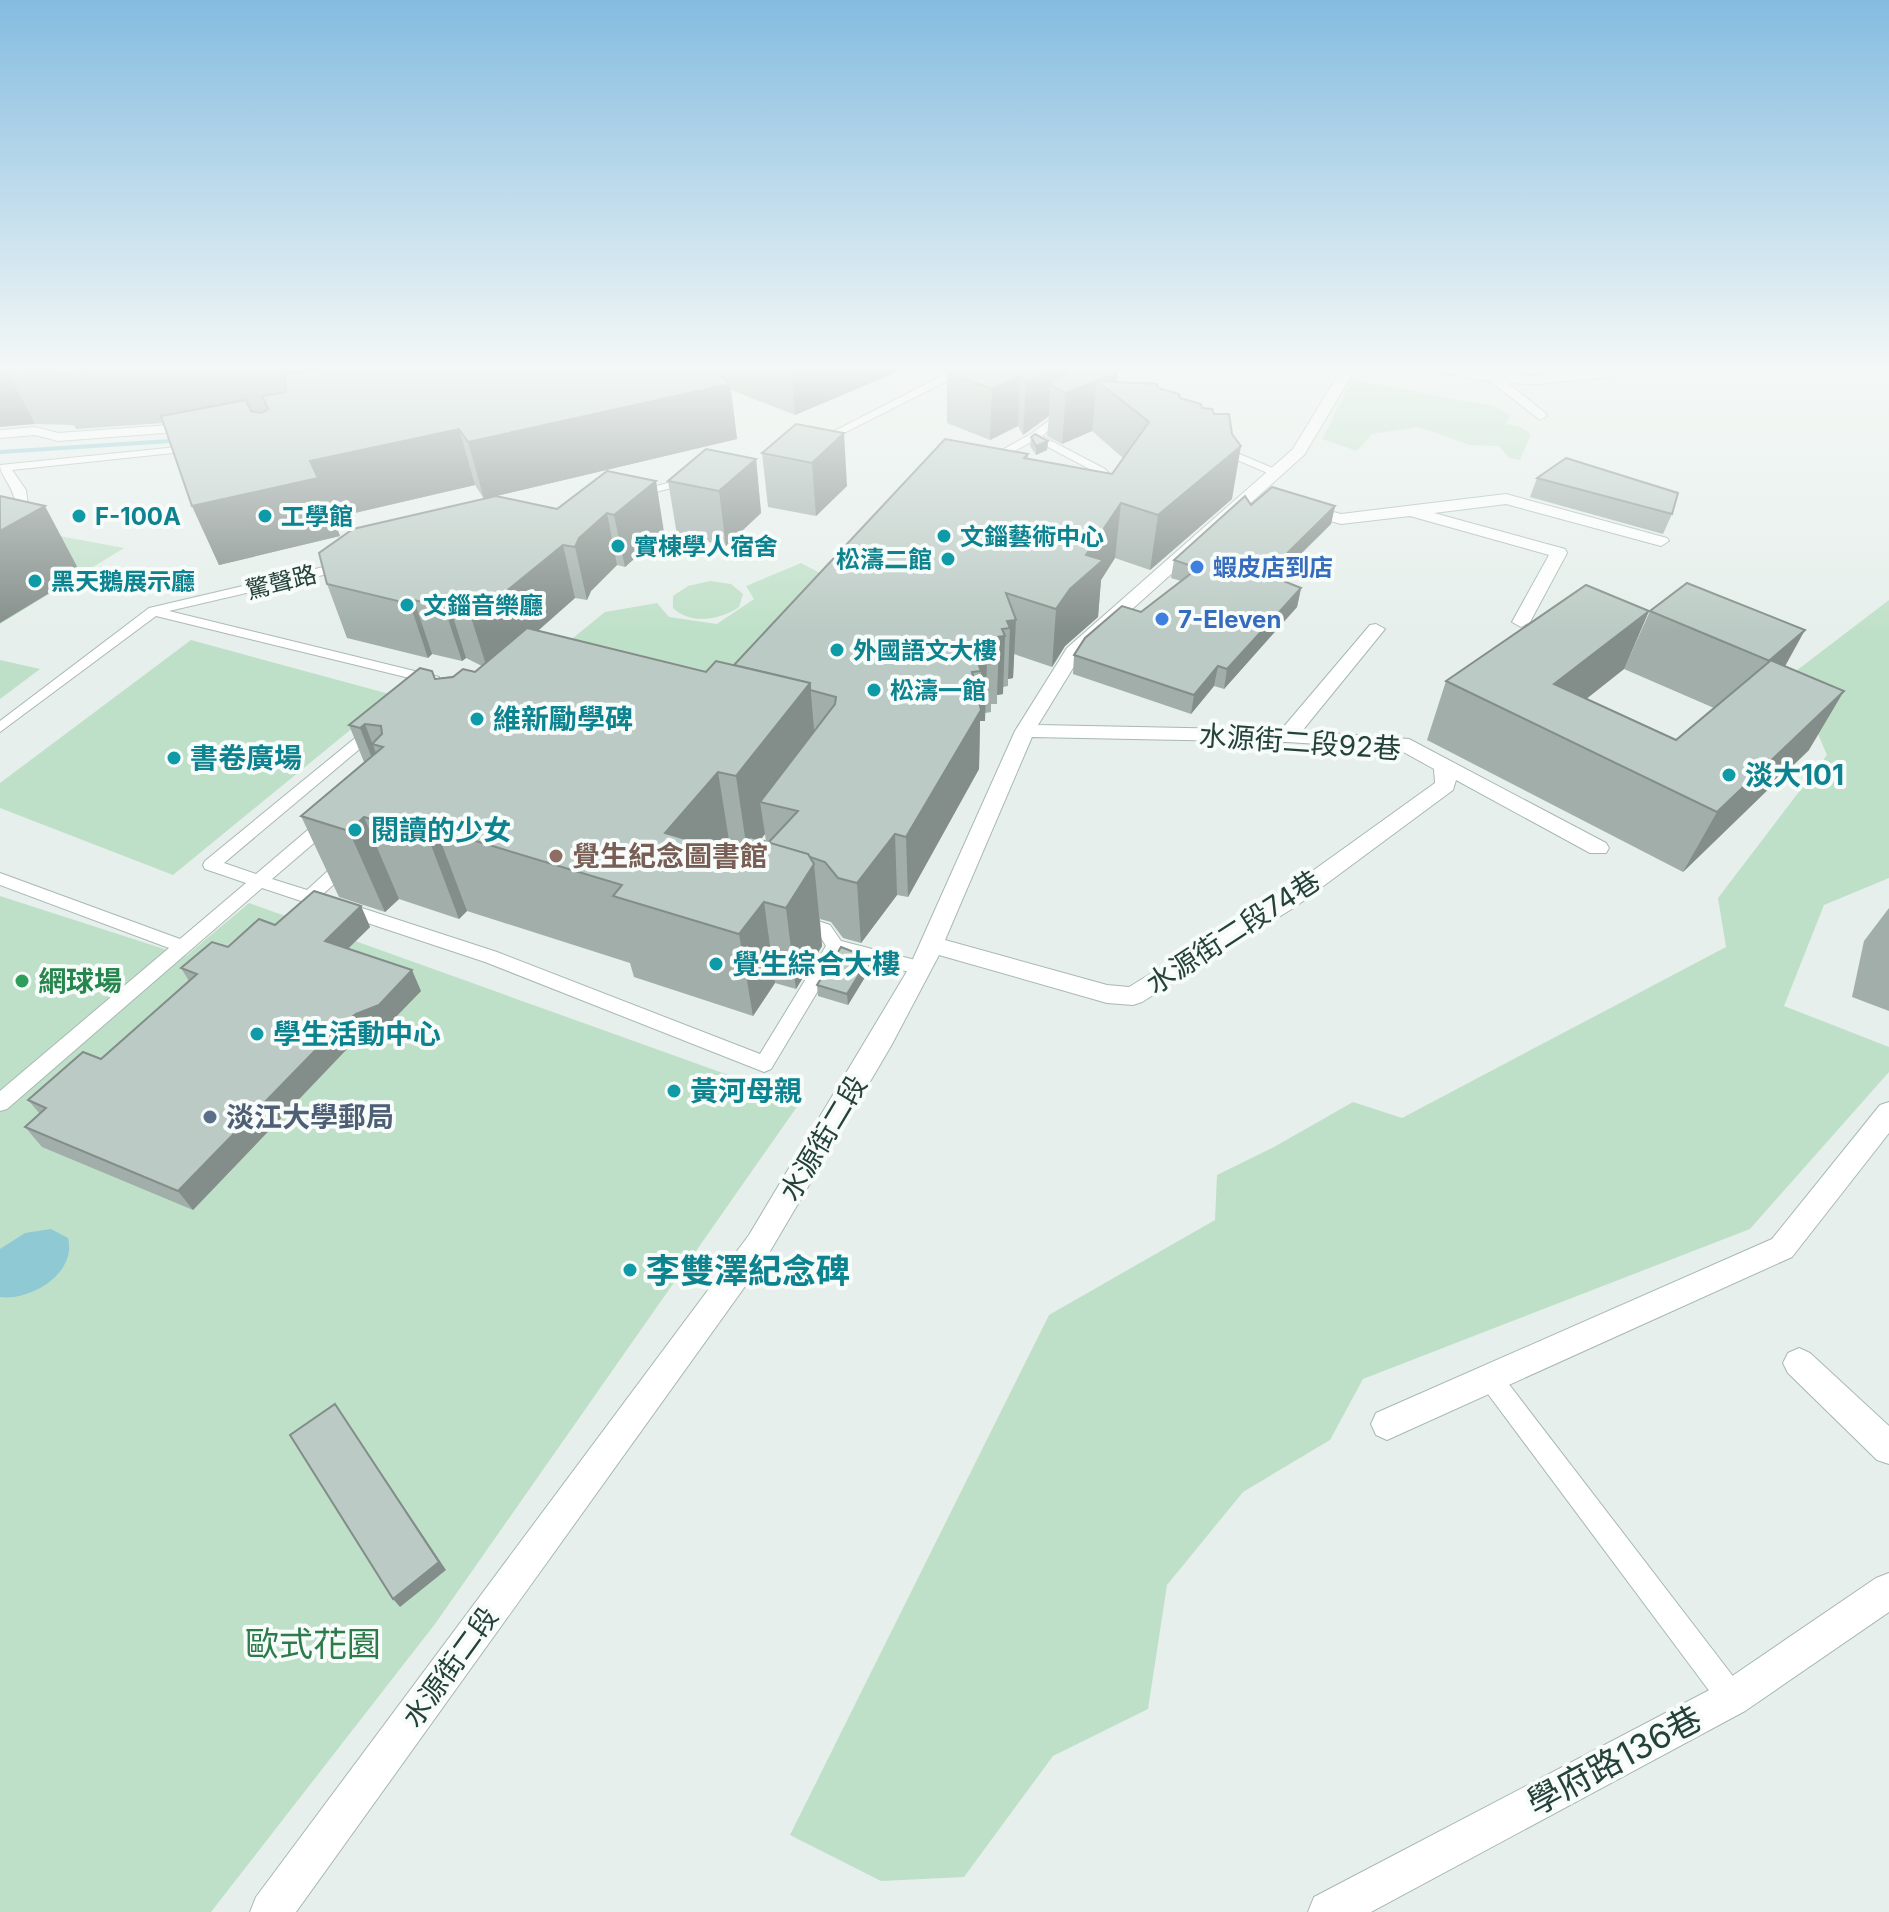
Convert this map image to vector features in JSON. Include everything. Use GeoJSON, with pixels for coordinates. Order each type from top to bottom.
{"type":"FeatureCollection","features":[{"type":"Feature","properties":{"kind":"street","name":"水源街二段"},"geometry":{"type":"LineString","coordinates":[[271,1912],[759,1244],[874,1052],[926,957],[1025,731],[1074,652],[1272,492],[1297,454]]}},
{"type":"Feature","properties":{"kind":"street"},"geometry":{"type":"LineString","coordinates":[[1272,492],[1341,519],[1506,499],[1661,541]]}},
{"type":"Feature","properties":{"kind":"street"},"geometry":{"type":"LineString","coordinates":[[1410,511],[1559,553],[1521,622]]}},
{"type":"Feature","properties":{"kind":"street"},"geometry":{"type":"LineString","coordinates":[[1287,736],[1376,629]]}},
{"type":"Feature","properties":{"kind":"street","name":"水源街二段92巷"},"geometry":{"type":"LineString","coordinates":[[1025,731],[1287,736],[1402,743],[1598,848]]}},
{"type":"Feature","properties":{"kind":"street","name":"水源街二段74巷"},"geometry":{"type":"LineString","coordinates":[[926,957],[1107,994],[1133,996],[1287,901],[1446,785],[1444,765]]}},
{"type":"Feature","properties":{"kind":"street"},"geometry":{"type":"LineString","coordinates":[[1387,1424],[1782,1248],[1889,1113]]}},
{"type":"Feature","properties":{"kind":"street"},"geometry":{"type":"LineString","coordinates":[[1799,1363],[1889,1448]]}},
{"type":"Feature","properties":{"kind":"street","name":"學府路136巷"},"geometry":{"type":"LineString","coordinates":[[1329,1912],[1732,1698],[1889,1591]]}},
{"type":"Feature","properties":{"kind":"lane"},"geometry":{"type":"LineString","coordinates":[[2,468],[136,454]]}},
{"type":"Feature","properties":{"kind":"lane"},"geometry":{"type":"LineString","coordinates":[[973,469],[1001,454]]}},
{"type":"Feature","properties":{"kind":"lane"},"geometry":{"type":"LineString","coordinates":[[1069,454],[1106,476],[1089,496]]}},
{"type":"Feature","properties":{"kind":"lane"},"geometry":{"type":"LineString","coordinates":[[1220,454],[1272,492]]}},
{"type":"Feature","properties":{"kind":"lane"},"geometry":{"type":"LineString","coordinates":[[0,525],[22,507],[20,490],[2,468]]}},
{"type":"Feature","properties":{"kind":"lane"},"geometry":{"type":"LineString","coordinates":[[617,498],[709,476]]}},
{"type":"Feature","properties":{"kind":"lane","name":"驚聲路"},"geometry":{"type":"LineString","coordinates":[[0,728],[154,611],[359,562]]}},
{"type":"Feature","properties":{"kind":"lane"},"geometry":{"type":"LineString","coordinates":[[154,611],[442,682],[415,695]]}},
{"type":"Feature","properties":{"kind":"lane"},"geometry":{"type":"LineString","coordinates":[[385,721],[211,865],[491,957],[764,1064],[835,946]]}},
{"type":"Feature","properties":{"kind":"lane"},"geometry":{"type":"LineString","coordinates":[[0,1103],[342,809]]}},
{"type":"Feature","properties":{"kind":"lane"},"geometry":{"type":"LineString","coordinates":[[309,898],[356,855]]}},
{"type":"Feature","properties":{"kind":"lane"},"geometry":{"type":"LineString","coordinates":[[0,879],[182,946]]}},
{"type":"Feature","properties":{"kind":"lane"},"geometry":{"type":"LineString","coordinates":[[784,916],[824,929],[835,946]]}},
{"type":"Feature","properties":{"kind":"lane"},"geometry":{"type":"LineString","coordinates":[[835,946],[926,957]]}},
{"type":"Feature","properties":{"kind":"lane"},"geometry":{"type":"LineString","coordinates":[[1490,1378],[1732,1698]]}},
{"type":"Feature","properties":{"kind":"green space"},"geometry":{"type":"Polygon","coordinates":[[[1506,454],[1522,454],[1520,460],[1506,454]]]}},
{"type":"Feature","properties":{"kind":"green space"},"geometry":{"type":"Polygon","coordinates":[[[27,530],[124,548],[0,624],[0,538],[27,530]]]}},
{"type":"Feature","properties":{"kind":"green space"},"geometry":{"type":"Polygon","coordinates":[[[801,563],[846,587],[711,719],[530,673],[605,612],[657,603],[669,617],[717,624],[754,599],[746,586],[801,563]]]}},
{"type":"Feature","properties":{"kind":"green space"},"geometry":{"type":"Polygon","coordinates":[[[710,581],[731,584],[743,594],[739,607],[706,619],[688,617],[673,608],[673,596],[688,586],[710,581]]]}},
{"type":"Feature","properties":{"kind":"green space"},"geometry":{"type":"Polygon","coordinates":[[[1889,600],[1889,878],[1824,905],[1784,1006],[1889,1047],[1889,1072],[1750,1229],[1363,1379],[1330,1440],[1243,1492],[1167,1585],[1148,1709],[1053,1756],[964,1877],[881,1881],[790,1835],[1049,1315],[1215,1220],[1217,1175],[1353,1102],[1402,1118],[1726,947],[1718,898],[1827,755],[1792,674],[1889,600]]]}},
{"type":"Feature","properties":{"kind":"green space","name":"書卷廣場"},"geometry":{"type":"Polygon","coordinates":[[[191,640],[393,695],[173,875],[0,808],[0,783],[191,640]]]}},
{"type":"Feature","properties":{"kind":"green space"},"geometry":{"type":"Polygon","coordinates":[[[0,660],[40,669],[0,699],[0,660]]]}},
{"type":"Feature","properties":{"kind":"green space","name":"歐式花園"},"geometry":{"type":"Polygon","coordinates":[[[0,896],[186,956],[249,903],[801,1101],[435,1624],[211,1912],[0,1912],[0,896]]]}},
{"type":"Feature","properties":{"kind":"water"},"geometry":{"type":"Polygon","coordinates":[[[51,1229],[68,1238],[66,1263],[59,1273],[38,1289],[12,1297],[0,1297],[0,1249],[25,1233],[51,1229]]]}},
{"type":"Feature","properties":{"kind":"building"},"geometry":{"type":"Polygon","coordinates":[[[174,454],[342,454],[310,461],[318,478],[192,506],[174,454]]]}},
{"type":"Feature","properties":{"kind":"building"},"geometry":{"type":"Polygon","coordinates":[[[700,454],[732,454],[756,459],[719,491],[668,481],[700,454]]]}},
{"type":"Feature","properties":{"kind":"building"},"geometry":{"type":"Polygon","coordinates":[[[768,454],[821,454],[812,463],[768,454]]]}},
{"type":"Feature","properties":{"kind":"building"},"geometry":{"type":"Polygon","coordinates":[[[931,454],[1028,454],[1024,458],[1112,474],[1126,454],[1231,454],[1158,515],[1121,503],[1086,555],[1103,560],[1070,589],[1056,609],[1006,593],[1016,620],[1007,621],[1010,628],[1002,629],[1005,636],[996,637],[999,645],[990,646],[992,654],[983,655],[987,662],[978,663],[981,671],[972,672],[981,710],[906,837],[895,834],[857,883],[838,878],[825,862],[808,854],[768,843],[798,811],[760,802],[835,704],[836,697],[810,690],[810,683],[734,665],[931,454]]]}},
{"type":"Feature","properties":{"kind":"building"},"geometry":{"type":"Polygon","coordinates":[[[1566,458],[1678,493],[1672,514],[1537,478],[1566,458]]]}},
{"type":"Feature","properties":{"kind":"building"},"geometry":{"type":"Polygon","coordinates":[[[607,471],[656,481],[614,515],[607,513],[579,538],[575,547],[563,545],[488,606],[470,614],[449,604],[444,607],[414,600],[410,604],[327,584],[319,553],[353,529],[496,496],[557,509],[607,471]]]}},
{"type":"Feature","properties":{"kind":"building"},"geometry":{"type":"Polygon","coordinates":[[[1272,487],[1335,506],[1266,574],[1301,588],[1227,669],[1218,666],[1194,695],[1074,655],[1085,638],[1122,606],[1141,612],[1198,568],[1174,560],[1245,496],[1251,505],[1272,487]]]}},
{"type":"Feature","properties":{"kind":"building"},"geometry":{"type":"Polygon","coordinates":[[[0,496],[45,506],[0,531],[0,496]]]}},
{"type":"Feature","properties":{"kind":"building"},"geometry":{"type":"Polygon","coordinates":[[[1687,583],[1805,630],[1770,660],[1844,691],[1717,812],[1446,681],[1586,585],[1649,611],[1554,684],[1676,740],[1770,661],[1650,611],[1687,583]]]}},
{"type":"Feature","properties":{"kind":"building"},"geometry":{"type":"Polygon","coordinates":[[[527,628],[706,672],[716,661],[810,683],[736,776],[718,772],[665,833],[734,853],[750,837],[808,854],[814,864],[786,908],[764,902],[739,934],[613,896],[622,885],[436,829],[428,837],[364,817],[349,831],[301,816],[383,747],[372,744],[382,734],[381,726],[365,724],[360,728],[349,725],[420,668],[432,671],[435,679],[453,677],[463,669],[475,672],[527,628]]]}},
{"type":"Feature","properties":{"kind":"building","name":"學生活動中心"},"geometry":{"type":"Polygon","coordinates":[[[314,891],[361,906],[325,941],[412,970],[379,1005],[356,1014],[336,1029],[178,1191],[25,1127],[46,1108],[28,1100],[83,1052],[101,1059],[197,974],[181,968],[212,942],[228,947],[259,919],[275,925],[314,891]]]}},
{"type":"Feature","properties":{"kind":"building"},"geometry":{"type":"Polygon","coordinates":[[[841,947],[869,958],[847,994],[817,985],[841,947]]]}},
{"type":"Feature","properties":{"kind":"building"},"geometry":{"type":"Polygon","coordinates":[[[335,1404],[439,1562],[393,1599],[290,1435],[335,1404]]]}},
{"type":"Feature","properties":{"kind":"place","name":"F-100A"},"geometry":{"type":"Point","coordinates":[79,516]}},
{"type":"Feature","properties":{"kind":"place","name":"工學館"},"geometry":{"type":"Point","coordinates":[265,516]}},
{"type":"Feature","properties":{"kind":"place","name":"文錙藝術中心"},"geometry":{"type":"Point","coordinates":[944,536]}},
{"type":"Feature","properties":{"kind":"place","name":"實棟學人宿舍"},"geometry":{"type":"Point","coordinates":[618,546]}},
{"type":"Feature","properties":{"kind":"place","name":"松濤二館"},"geometry":{"type":"Point","coordinates":[948,559]}},
{"type":"Feature","properties":{"kind":"place","name":"蝦皮店到店"},"geometry":{"type":"Point","coordinates":[1197,567]}},
{"type":"Feature","properties":{"kind":"place","name":"黑天鵝展示廳"},"geometry":{"type":"Point","coordinates":[35,581]}},
{"type":"Feature","properties":{"kind":"place","name":"文錙音樂廳"},"geometry":{"type":"Point","coordinates":[407,605]}},
{"type":"Feature","properties":{"kind":"place","name":"7-Eleven"},"geometry":{"type":"Point","coordinates":[1162,619]}},
{"type":"Feature","properties":{"kind":"place","name":"外國語文大樓"},"geometry":{"type":"Point","coordinates":[837,650]}},
{"type":"Feature","properties":{"kind":"place","name":"松濤一館"},"geometry":{"type":"Point","coordinates":[874,690]}},
{"type":"Feature","properties":{"kind":"place","name":"維新勵學碑"},"geometry":{"type":"Point","coordinates":[477,719]}},
{"type":"Feature","properties":{"kind":"place","name":"書卷廣場"},"geometry":{"type":"Point","coordinates":[174,758]}},
{"type":"Feature","properties":{"kind":"place","name":"淡大101"},"geometry":{"type":"Point","coordinates":[1729,775]}},
{"type":"Feature","properties":{"kind":"place","name":"閱讀的少女"},"geometry":{"type":"Point","coordinates":[355,830]}},
{"type":"Feature","properties":{"kind":"place","name":"覺生紀念圖書館"},"geometry":{"type":"Point","coordinates":[556,856]}},
{"type":"Feature","properties":{"kind":"place","name":"覺生綜合大樓"},"geometry":{"type":"Point","coordinates":[716,964]}},
{"type":"Feature","properties":{"kind":"place","name":"網球場"},"geometry":{"type":"Point","coordinates":[22,981]}},
{"type":"Feature","properties":{"kind":"place","name":"學生活動中心"},"geometry":{"type":"Point","coordinates":[257,1034]}},
{"type":"Feature","properties":{"kind":"place","name":"黃河母親"},"geometry":{"type":"Point","coordinates":[674,1091]}},
{"type":"Feature","properties":{"kind":"place","name":"淡江大學郵局"},"geometry":{"type":"Point","coordinates":[210,1117]}},
{"type":"Feature","properties":{"kind":"place","name":"李雙澤紀念碑"},"geometry":{"type":"Point","coordinates":[630,1270]}}]}
